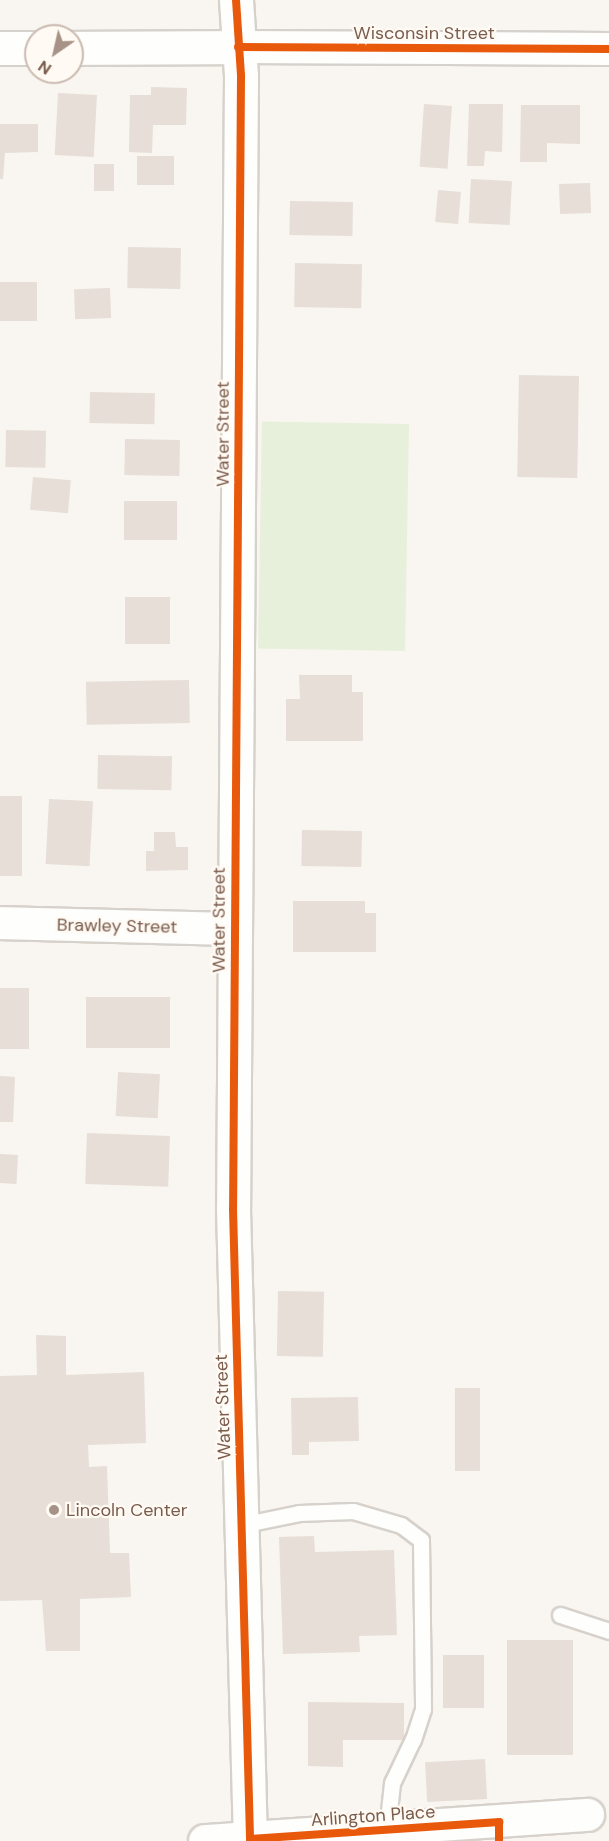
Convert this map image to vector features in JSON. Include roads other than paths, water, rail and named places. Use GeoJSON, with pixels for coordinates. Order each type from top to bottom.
{"type":"FeatureCollection","features":[{"type":"Feature","properties":{"kind":"street","name":"Water Street"},"geometry":{"type":"LineString","coordinates":[[236,0],[241,93],[233,1209],[250,1840]]}},
{"type":"Feature","properties":{"kind":"street"},"geometry":{"type":"LineString","coordinates":[[0,48],[24,48]]}},
{"type":"Feature","properties":{"kind":"street","name":"Wisconsin Street"},"geometry":{"type":"LineString","coordinates":[[84,48],[609,49]]}},
{"type":"Feature","properties":{"kind":"street","name":"Brawley Street"},"geometry":{"type":"LineString","coordinates":[[0,923],[234,928]]}},
{"type":"Feature","properties":{"kind":"street","name":"Arlington Place"},"geometry":{"type":"LineString","coordinates":[[206,1841],[250,1840],[598,1814]]}},
{"type":"Feature","properties":{"kind":"lane"},"geometry":{"type":"LineString","coordinates":[[241,1525],[299,1513],[353,1511],[401,1525],[421,1540],[423,1709],[413,1739],[392,1783],[387,1830]]}},
{"type":"Feature","properties":{"kind":"lane"},"geometry":{"type":"LineString","coordinates":[[560,1615],[609,1631]]}},
{"type":"Feature","properties":{"kind":"place","name":"Lincoln Center"},"geometry":{"type":"Point","coordinates":[54,1510]}}]}
